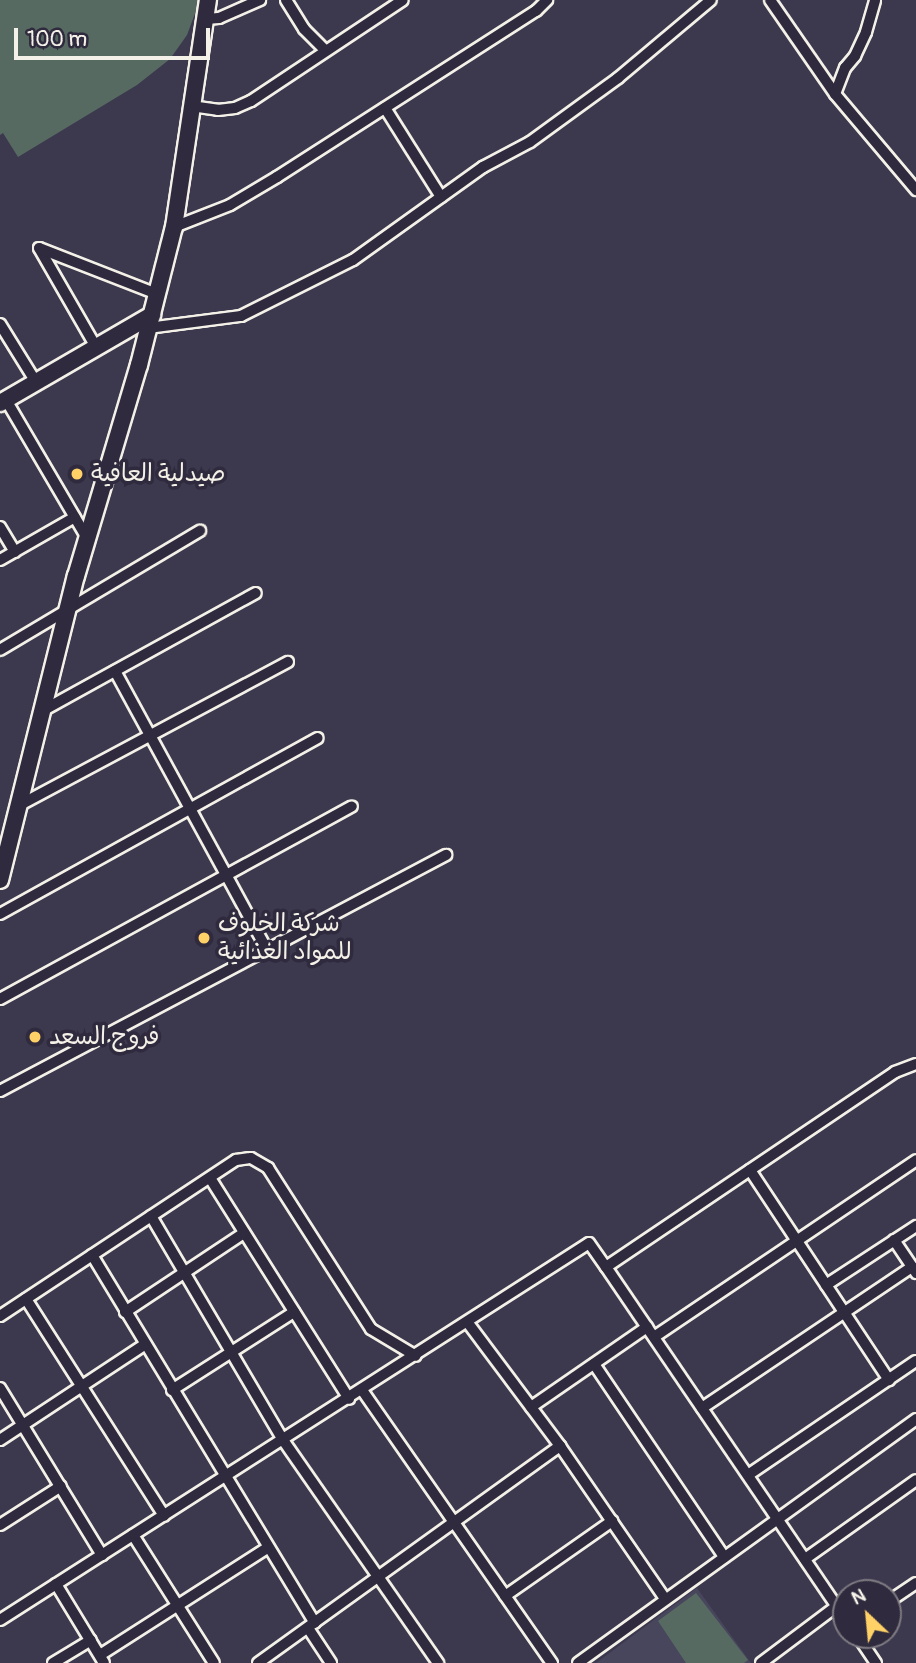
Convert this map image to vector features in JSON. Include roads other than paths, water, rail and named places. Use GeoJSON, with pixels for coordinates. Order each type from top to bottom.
{"type":"FeatureCollection","features":[{"type":"Feature","properties":{"kind":"main road"},"geometry":{"type":"LineString","coordinates":[[0,880],[6,834],[18,806],[67,611],[150,322],[174,227],[208,0]]}},
{"type":"Feature","properties":{"kind":"main road"},"geometry":{"type":"LineString","coordinates":[[3,401],[96,347],[150,322]]}},
{"type":"Feature","properties":{"kind":"street"},"geometry":{"type":"LineString","coordinates":[[205,19],[219,18],[260,0]]}},
{"type":"Feature","properties":{"kind":"street"},"geometry":{"type":"LineString","coordinates":[[286,0],[303,29],[325,50]]}},
{"type":"Feature","properties":{"kind":"street"},"geometry":{"type":"LineString","coordinates":[[191,106],[235,108],[250,101],[402,0]]}},
{"type":"Feature","properties":{"kind":"street"},"geometry":{"type":"LineString","coordinates":[[174,227],[230,205],[536,11],[547,0]]}},
{"type":"Feature","properties":{"kind":"street"},"geometry":{"type":"LineString","coordinates":[[150,322],[241,316],[353,260],[483,167],[530,142],[618,78],[711,0]]}},
{"type":"Feature","properties":{"kind":"street"},"geometry":{"type":"LineString","coordinates":[[770,0],[835,94],[916,190]]}},
{"type":"Feature","properties":{"kind":"street"},"geometry":{"type":"LineString","coordinates":[[835,94],[845,68],[855,56],[866,32],[875,0]]}},
{"type":"Feature","properties":{"kind":"street"},"geometry":{"type":"LineString","coordinates":[[385,108],[440,197]]}},
{"type":"Feature","properties":{"kind":"street"},"geometry":{"type":"LineString","coordinates":[[96,347],[39,248],[157,294]]}},
{"type":"Feature","properties":{"kind":"street"},"geometry":{"type":"LineString","coordinates":[[0,324],[36,382]]}},
{"type":"Feature","properties":{"kind":"street"},"geometry":{"type":"LineString","coordinates":[[3,401],[87,537]]}},
{"type":"Feature","properties":{"kind":"street"},"geometry":{"type":"LineString","coordinates":[[0,561],[75,517]]}},
{"type":"Feature","properties":{"kind":"street"},"geometry":{"type":"LineString","coordinates":[[0,527],[15,552]]}},
{"type":"Feature","properties":{"kind":"street"},"geometry":{"type":"LineString","coordinates":[[0,650],[200,531]]}},
{"type":"Feature","properties":{"kind":"street"},"geometry":{"type":"LineString","coordinates":[[42,711],[256,593]]}},
{"type":"Feature","properties":{"kind":"street"},"geometry":{"type":"LineString","coordinates":[[18,806],[288,662]]}},
{"type":"Feature","properties":{"kind":"street"},"geometry":{"type":"LineString","coordinates":[[115,671],[267,950]]}},
{"type":"Feature","properties":{"kind":"street"},"geometry":{"type":"LineString","coordinates":[[0,914],[318,738]]}},
{"type":"Feature","properties":{"kind":"street"},"geometry":{"type":"LineString","coordinates":[[0,999],[352,806]]}},
{"type":"Feature","properties":{"kind":"street"},"geometry":{"type":"LineString","coordinates":[[0,1091],[446,855]]}},
{"type":"Feature","properties":{"kind":"street"},"geometry":{"type":"LineString","coordinates":[[606,1267],[895,1072],[916,1064]]}},
{"type":"Feature","properties":{"kind":"street"},"geometry":{"type":"LineString","coordinates":[[0,1316],[245,1157],[268,1168],[372,1329],[416,1356]]}},
{"type":"Feature","properties":{"kind":"street"},"geometry":{"type":"LineString","coordinates":[[531,1407],[594,1364],[651,1332],[796,1241],[916,1160]]}},
{"type":"Feature","properties":{"kind":"street"},"geometry":{"type":"LineString","coordinates":[[750,1170],[889,1380]]}},
{"type":"Feature","properties":{"kind":"street"},"geometry":{"type":"LineString","coordinates":[[210,1178],[349,1399]]}},
{"type":"Feature","properties":{"kind":"street"},"geometry":{"type":"LineString","coordinates":[[151,1216],[283,1440],[438,1663]]}},
{"type":"Feature","properties":{"kind":"street"},"geometry":{"type":"LineString","coordinates":[[826,1285],[916,1226]]}},
{"type":"Feature","properties":{"kind":"street"},"geometry":{"type":"LineString","coordinates":[[125,1312],[244,1233]]}},
{"type":"Feature","properties":{"kind":"street"},"geometry":{"type":"LineString","coordinates":[[702,1408],[844,1313],[914,1270],[894,1240]]}},
{"type":"Feature","properties":{"kind":"street"},"geometry":{"type":"LineString","coordinates":[[0,1620],[468,1323],[589,1243],[832,1599]]}},
{"type":"Feature","properties":{"kind":"street"},"geometry":{"type":"LineString","coordinates":[[92,1255],[267,1548],[331,1663]]}},
{"type":"Feature","properties":{"kind":"street"},"geometry":{"type":"LineString","coordinates":[[26,1299],[164,1516]]}},
{"type":"Feature","properties":{"kind":"street"},"geometry":{"type":"LineString","coordinates":[[172,1390],[294,1312]]}},
{"type":"Feature","properties":{"kind":"street"},"geometry":{"type":"LineString","coordinates":[[468,1323],[560,1446],[665,1600]]}},
{"type":"Feature","properties":{"kind":"street"},"geometry":{"type":"LineString","coordinates":[[0,1440],[144,1345]]}},
{"type":"Feature","properties":{"kind":"street"},"geometry":{"type":"LineString","coordinates":[[748,1475],[916,1361]]}},
{"type":"Feature","properties":{"kind":"street"},"geometry":{"type":"LineString","coordinates":[[594,1364],[724,1557]]}},
{"type":"Feature","properties":{"kind":"street"},"geometry":{"type":"LineString","coordinates":[[0,1388],[102,1555]]}},
{"type":"Feature","properties":{"kind":"street"},"geometry":{"type":"LineString","coordinates":[[362,1390],[552,1663]]}},
{"type":"Feature","properties":{"kind":"street"},"geometry":{"type":"LineString","coordinates":[[578,1663],[916,1419]]}},
{"type":"Feature","properties":{"kind":"street"},"geometry":{"type":"LineString","coordinates":[[258,1663],[560,1446]]}},
{"type":"Feature","properties":{"kind":"street"},"geometry":{"type":"LineString","coordinates":[[805,1559],[916,1480]]}},
{"type":"Feature","properties":{"kind":"street"},"geometry":{"type":"LineString","coordinates":[[0,1525],[61,1486]]}},
{"type":"Feature","properties":{"kind":"street"},"geometry":{"type":"LineString","coordinates":[[505,1596],[612,1521]]}},
{"type":"Feature","properties":{"kind":"street"},"geometry":{"type":"LineString","coordinates":[[133,1535],[214,1663]]}},
{"type":"Feature","properties":{"kind":"street"},"geometry":{"type":"LineString","coordinates":[[56,1584],[102,1659],[177,1605],[267,1548]]}},
{"type":"Feature","properties":{"kind":"street"},"geometry":{"type":"LineString","coordinates":[[761,1663],[832,1610]]}},
{"type":"Feature","properties":{"kind":"street"},"geometry":{"type":"LineString","coordinates":[[53,1663],[91,1640]]}},
{"type":"Feature","properties":{"kind":"place","name":"صيدلية العافية"},"geometry":{"type":"Point","coordinates":[77,474]}},
{"type":"Feature","properties":{"kind":"place","name":"شركة الخلوف للمواد الغذائية"},"geometry":{"type":"Point","coordinates":[204,938]}},
{"type":"Feature","properties":{"kind":"place","name":"فروج السعد"},"geometry":{"type":"Point","coordinates":[35,1037]}}]}
